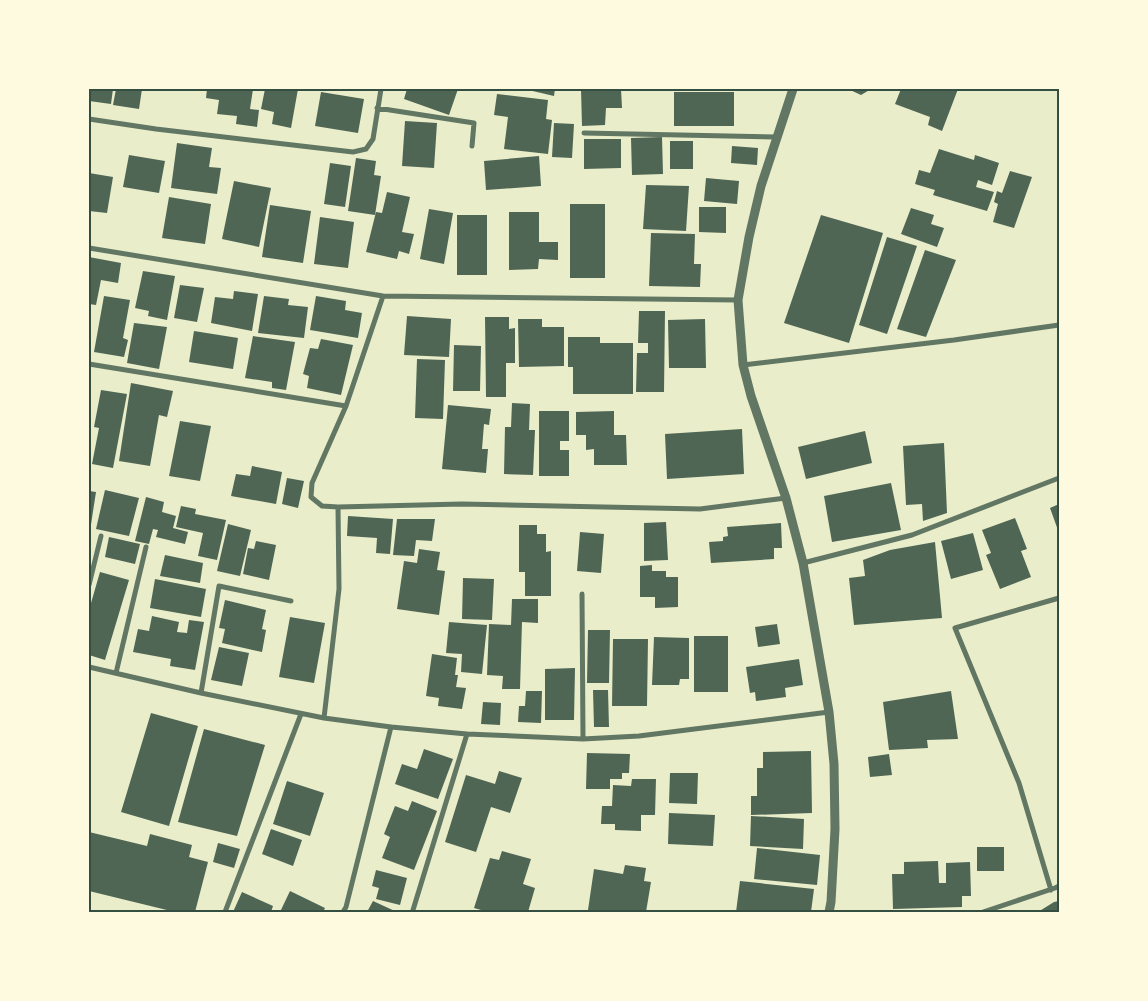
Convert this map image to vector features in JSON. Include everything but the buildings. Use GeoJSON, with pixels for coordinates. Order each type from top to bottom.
{"type":"FeatureCollection","features":[{"type":"Feature","properties":{"kind":"street"},"geometry":{"type":"LineString","coordinates":[[89,119],[156,129],[353,152],[366,149],[373,139],[381,89]]}},
{"type":"Feature","properties":{"kind":"street"},"geometry":{"type":"LineString","coordinates":[[793,89],[761,186],[749,237],[738,300],[742,365],[786,498],[803,563],[829,712],[834,764],[835,829],[829,912]]}},
{"type":"Feature","properties":{"kind":"street"},"geometry":{"type":"LineString","coordinates":[[378,108],[474,123],[472,146]]}},
{"type":"Feature","properties":{"kind":"street"},"geometry":{"type":"LineString","coordinates":[[584,133],[776,136]]}},
{"type":"Feature","properties":{"kind":"street"},"geometry":{"type":"LineString","coordinates":[[89,248],[383,296],[738,300]]}},
{"type":"Feature","properties":{"kind":"street"},"geometry":{"type":"LineString","coordinates":[[383,296],[346,406],[312,483],[311,497],[322,506],[462,504],[700,509],[786,498]]}},
{"type":"Feature","properties":{"kind":"street"},"geometry":{"type":"LineString","coordinates":[[742,365],[954,340],[1059,325]]}},
{"type":"Feature","properties":{"kind":"street"},"geometry":{"type":"LineString","coordinates":[[89,364],[346,406]]}},
{"type":"Feature","properties":{"kind":"street"},"geometry":{"type":"LineString","coordinates":[[803,563],[912,535],[1059,478]]}},
{"type":"Feature","properties":{"kind":"street"},"geometry":{"type":"LineString","coordinates":[[324,718],[339,589],[338,507]]}},
{"type":"Feature","properties":{"kind":"street"},"geometry":{"type":"LineString","coordinates":[[89,585],[101,536]]}},
{"type":"Feature","properties":{"kind":"street"},"geometry":{"type":"LineString","coordinates":[[116,673],[146,547]]}},
{"type":"Feature","properties":{"kind":"street"},"geometry":{"type":"LineString","coordinates":[[201,693],[219,586],[291,601]]}},
{"type":"Feature","properties":{"kind":"street"},"geometry":{"type":"LineString","coordinates":[[582,594],[583,739]]}},
{"type":"Feature","properties":{"kind":"street"},"geometry":{"type":"LineString","coordinates":[[983,912],[1056,888],[1019,784],[955,628],[1059,598]]}},
{"type":"Feature","properties":{"kind":"street"},"geometry":{"type":"LineString","coordinates":[[89,667],[301,714],[391,727],[467,734],[583,739],[639,736],[829,712]]}},
{"type":"Feature","properties":{"kind":"street"},"geometry":{"type":"LineString","coordinates":[[225,912],[301,714]]}},
{"type":"Feature","properties":{"kind":"street"},"geometry":{"type":"LineString","coordinates":[[343,912],[346,907],[391,727]]}},
{"type":"Feature","properties":{"kind":"street"},"geometry":{"type":"LineString","coordinates":[[414,910],[467,734]]}}]}
